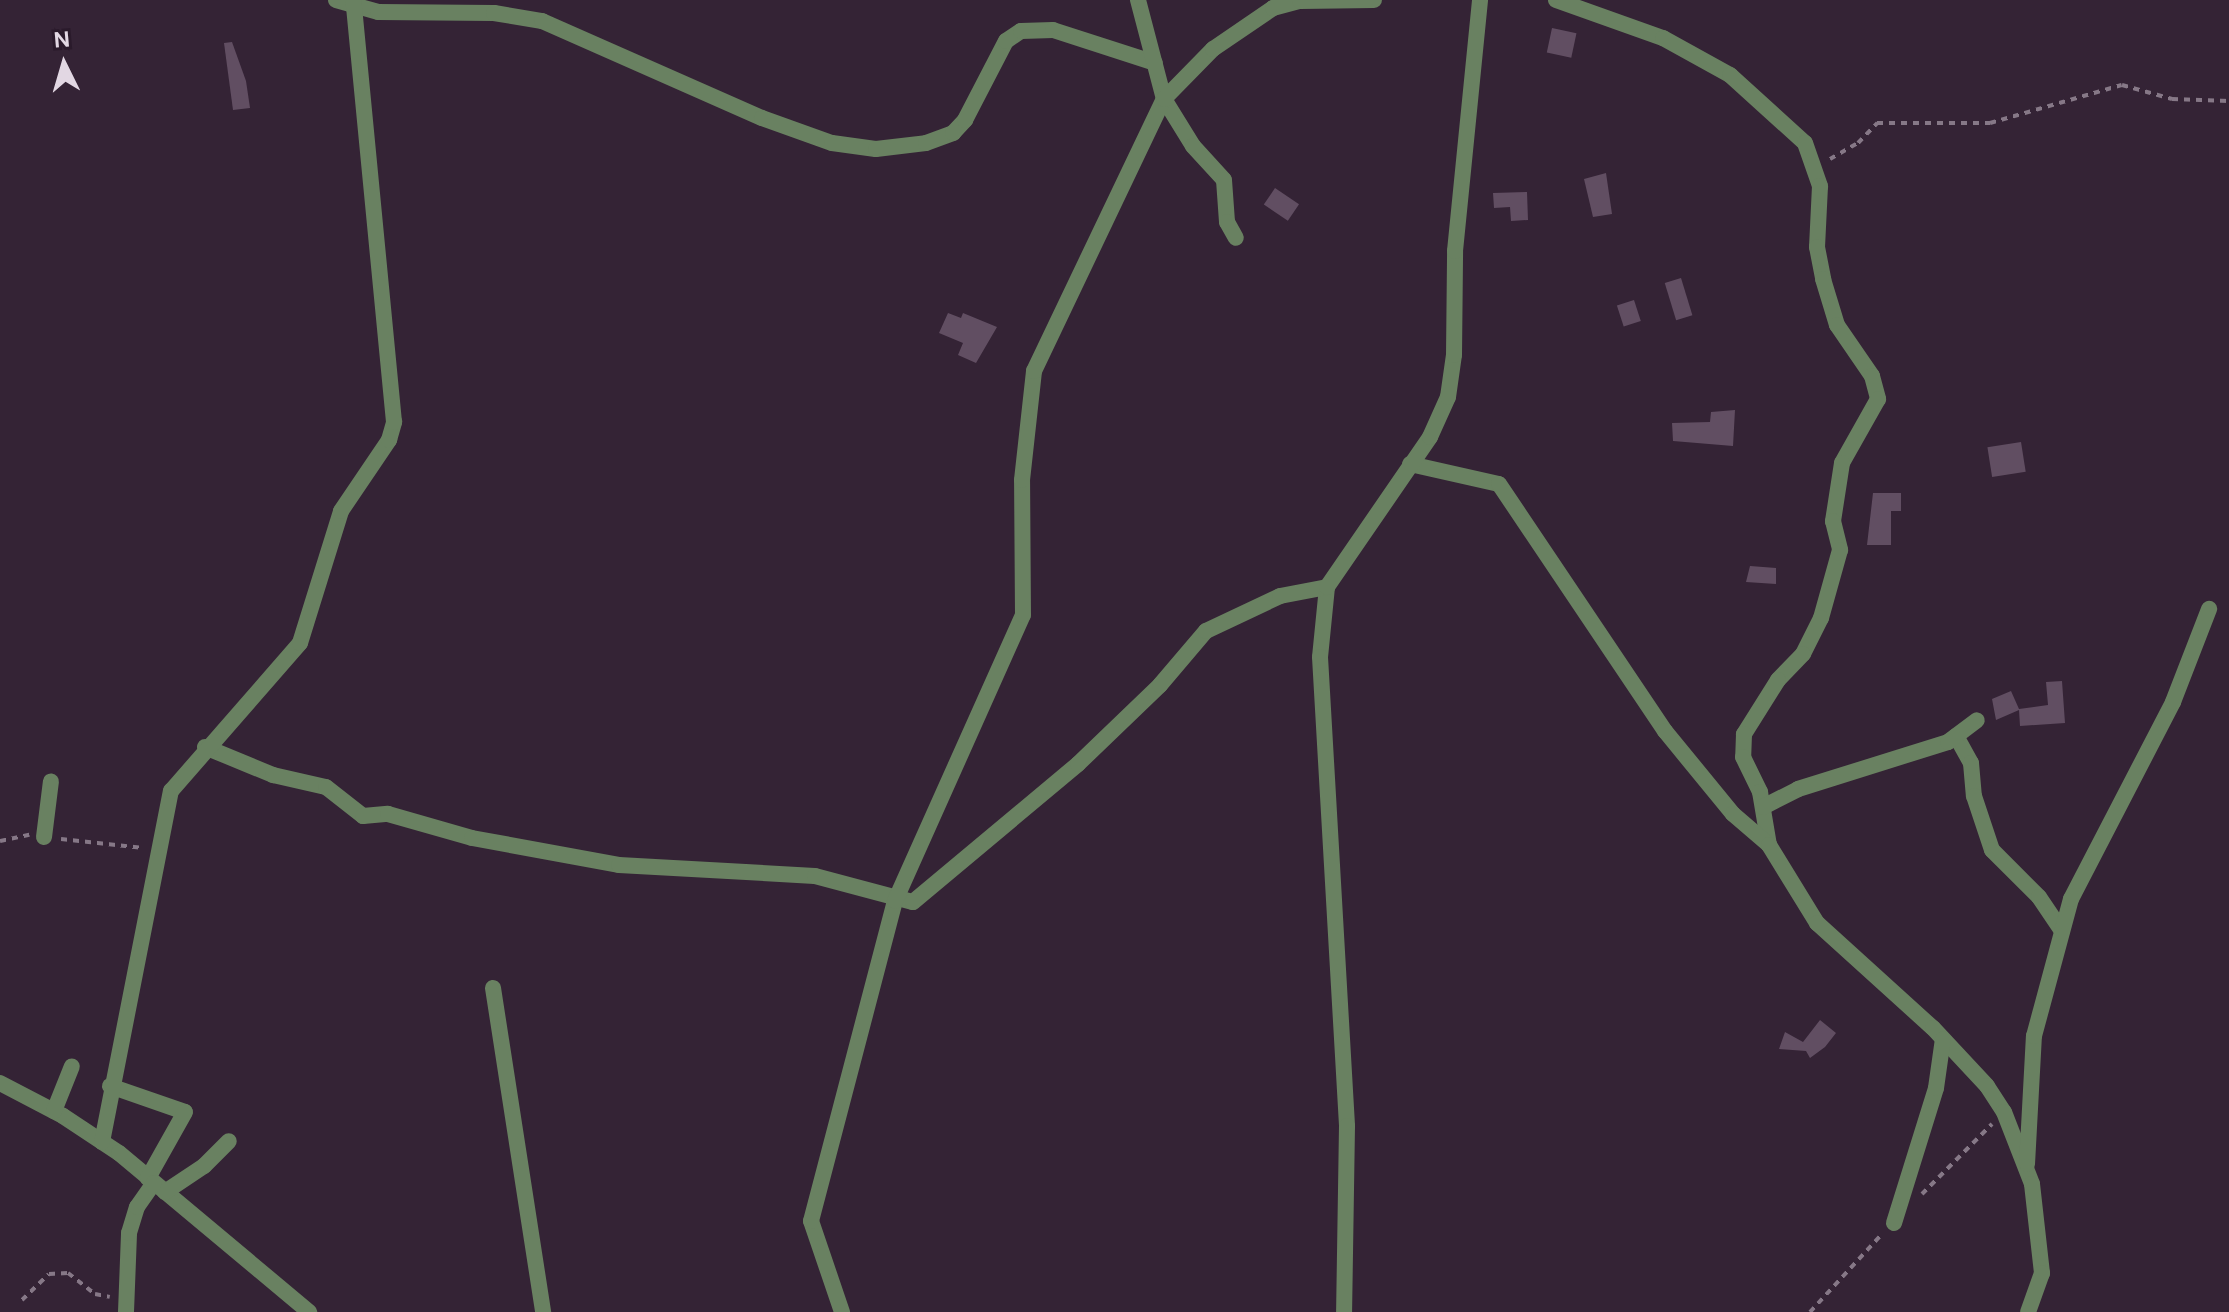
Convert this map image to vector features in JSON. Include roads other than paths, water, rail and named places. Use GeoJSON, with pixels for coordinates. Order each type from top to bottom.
{"type":"FeatureCollection","features":[{"type":"Feature","properties":{"kind":"street"},"geometry":{"type":"LineString","coordinates":[[336,0],[353,2],[378,12],[494,13],[542,21],[762,118],[832,143],[876,149],[926,143],[953,133],[965,120],[1006,41],[1021,31],[1053,30],[1155,63]]}},
{"type":"Feature","properties":{"kind":"street"},"geometry":{"type":"LineString","coordinates":[[1138,0],[1164,99],[1193,146],[1224,180],[1227,222],[1236,238]]}},
{"type":"Feature","properties":{"kind":"street"},"geometry":{"type":"LineString","coordinates":[[842,1312],[811,1221],[895,901],[1023,615],[1022,480],[1034,371],[1164,99],[1213,49],[1273,8],[1300,1],[1374,0]]}},
{"type":"Feature","properties":{"kind":"street"},"geometry":{"type":"LineString","coordinates":[[1344,1312],[1347,1126],[1320,657],[1327,587],[1410,464],[1448,397],[1454,355],[1455,251],[1480,0]]}},
{"type":"Feature","properties":{"kind":"street"},"geometry":{"type":"LineString","coordinates":[[1556,0],[1663,38],[1730,75],[1805,143],[1817,167],[1817,247],[1823,279],[1837,325],[1872,376],[1878,399],[1842,463],[1833,521],[1840,550],[1821,618],[1803,654],[1778,680],[1744,734],[1743,757],[1763,807],[1769,845]]}},
{"type":"Feature","properties":{"kind":"street"},"geometry":{"type":"LineString","coordinates":[[102,1142],[110,1086],[171,791],[205,747],[300,643],[341,511],[389,440],[394,422],[353,2]]}},
{"type":"Feature","properties":{"kind":"street"},"geometry":{"type":"LineString","coordinates":[[1410,464],[1499,484],[1665,731],[1733,814],[1769,845],[1817,923],[1943,1039],[2004,1112],[2026,1170],[2042,1273],[2028,1312]]}},
{"type":"Feature","properties":{"kind":"street"},"geometry":{"type":"LineString","coordinates":[[205,747],[273,775],[326,787],[363,816],[388,814],[472,838],[619,865],[815,876],[860,886],[895,901],[913,902],[982,847],[1140,705],[1206,631],[1280,596],[1327,587]]}},
{"type":"Feature","properties":{"kind":"street"},"geometry":{"type":"LineString","coordinates":[[2026,1170],[2034,1036],[2071,899],[2173,702],[2209,609]]}},
{"type":"Feature","properties":{"kind":"street"},"geometry":{"type":"LineString","coordinates":[[1763,807],[1798,789],[1956,736],[1977,720]]}},
{"type":"Feature","properties":{"kind":"street"},"geometry":{"type":"LineString","coordinates":[[1956,736],[1971,763],[1974,796],[1992,850],[2039,897],[2062,931]]}},
{"type":"Feature","properties":{"kind":"street"},"geometry":{"type":"LineString","coordinates":[[44,837],[51,781]]}},
{"type":"Feature","properties":{"kind":"street"},"geometry":{"type":"LineString","coordinates":[[493,988],[543,1312]]}},
{"type":"Feature","properties":{"kind":"street"},"geometry":{"type":"LineString","coordinates":[[1894,1223],[1936,1088],[1943,1039]]}},
{"type":"Feature","properties":{"kind":"street"},"geometry":{"type":"LineString","coordinates":[[54,1111],[72,1066]]}},
{"type":"Feature","properties":{"kind":"street"},"geometry":{"type":"LineString","coordinates":[[0,1083],[54,1111],[102,1142],[309,1312]]}},
{"type":"Feature","properties":{"kind":"street"},"geometry":{"type":"LineString","coordinates":[[110,1086],[185,1112],[156,1184],[137,1207],[129,1233],[125,1305]]}},
{"type":"Feature","properties":{"kind":"street"},"geometry":{"type":"LineString","coordinates":[[156,1184],[204,1166],[229,1141]]}}]}
